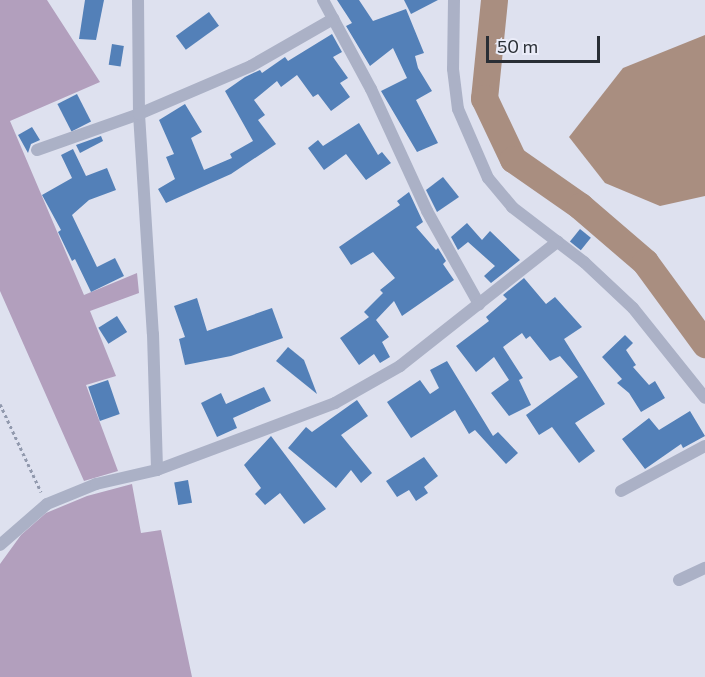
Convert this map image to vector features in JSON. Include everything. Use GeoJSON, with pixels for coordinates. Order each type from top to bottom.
{"type":"FeatureCollection","features":[{"type":"Feature","properties":{"kind":"street"},"geometry":{"type":"LineString","coordinates":[[138,0],[139,114],[153,334],[157,470]]}},
{"type":"Feature","properties":{"kind":"street"},"geometry":{"type":"LineString","coordinates":[[323,0],[371,89],[427,211],[479,304]]}},
{"type":"Feature","properties":{"kind":"street"},"geometry":{"type":"LineString","coordinates":[[454,0],[456,91],[471,145],[499,193],[527,220],[558,240],[633,308],[705,398]]}},
{"type":"Feature","properties":{"kind":"street"},"geometry":{"type":"LineString","coordinates":[[37,150],[139,114],[251,66],[333,18]]}},
{"type":"Feature","properties":{"kind":"street"},"geometry":{"type":"LineString","coordinates":[[0,545],[47,504],[96,484],[157,470],[335,403],[400,366],[558,240]]}},
{"type":"Feature","properties":{"kind":"street"},"geometry":{"type":"LineString","coordinates":[[621,491],[705,446]]}},
{"type":"Feature","properties":{"kind":"street"},"geometry":{"type":"LineString","coordinates":[[679,580],[705,568]]}},
{"type":"Feature","properties":{"kind":"path"},"geometry":{"type":"LineString","coordinates":[[0,404],[47,504]]}},
{"type":"Feature","properties":{"kind":"shaded area"},"geometry":{"type":"Polygon","coordinates":[[[0,0],[47,0],[100,82],[10,121],[84,295],[137,273],[139,293],[90,311],[116,376],[86,385],[118,471],[84,481],[0,291],[0,0]]]}},
{"type":"Feature","properties":{"kind":"shaded area"},"geometry":{"type":"Polygon","coordinates":[[[705,35],[705,196],[660,206],[605,183],[569,137],[623,68],[705,35]]]}},
{"type":"Feature","properties":{"kind":"shaded area"},"geometry":{"type":"Polygon","coordinates":[[[132,484],[141,533],[161,530],[192,677],[0,677],[0,564],[21,535],[46,513],[87,496],[132,484]]]}},
{"type":"Feature","properties":{"kind":"building"},"geometry":{"type":"Polygon","coordinates":[[[85,0],[104,0],[96,40],[79,39],[85,0]]]}},
{"type":"Feature","properties":{"kind":"building"},"geometry":{"type":"Polygon","coordinates":[[[337,0],[359,0],[373,21],[406,9],[424,53],[415,56],[418,68],[432,91],[416,100],[438,143],[417,152],[381,91],[407,78],[393,48],[370,66],[346,26],[352,23],[337,0]]]}},
{"type":"Feature","properties":{"kind":"building"},"geometry":{"type":"Polygon","coordinates":[[[404,0],[438,0],[411,14],[404,0]]]}},
{"type":"Feature","properties":{"kind":"building"},"geometry":{"type":"Polygon","coordinates":[[[209,12],[219,26],[186,50],[176,36],[209,12]]]}},
{"type":"Feature","properties":{"kind":"building"},"geometry":{"type":"Polygon","coordinates":[[[332,34],[342,52],[333,57],[348,78],[340,83],[350,97],[331,111],[318,94],[313,97],[297,75],[281,87],[277,81],[254,100],[265,115],[258,120],[276,144],[231,174],[166,203],[158,189],[175,179],[166,157],[174,154],[159,120],[185,104],[202,132],[191,138],[204,170],[232,158],[230,154],[253,141],[225,91],[245,77],[260,70],[262,73],[285,57],[288,61],[332,34]]]}},
{"type":"Feature","properties":{"kind":"building"},"geometry":{"type":"Polygon","coordinates":[[[112,44],[124,46],[121,67],[109,65],[112,44]]]}},
{"type":"Feature","properties":{"kind":"building"},"geometry":{"type":"Polygon","coordinates":[[[77,94],[91,122],[71,132],[57,104],[77,94]]]}},
{"type":"Feature","properties":{"kind":"building"},"geometry":{"type":"Polygon","coordinates":[[[359,123],[378,155],[382,152],[391,163],[366,180],[346,154],[324,170],[308,148],[318,140],[323,146],[359,123]]]}},
{"type":"Feature","properties":{"kind":"building"},"geometry":{"type":"Polygon","coordinates":[[[32,127],[40,140],[31,144],[28,153],[18,135],[32,127]]]}},
{"type":"Feature","properties":{"kind":"building"},"geometry":{"type":"Polygon","coordinates":[[[101,136],[103,141],[80,153],[76,145],[101,136]]]}},
{"type":"Feature","properties":{"kind":"building"},"geometry":{"type":"Polygon","coordinates":[[[73,149],[86,176],[107,168],[116,190],[89,200],[72,215],[97,267],[115,258],[124,276],[91,292],[75,259],[72,261],[58,232],[61,230],[42,195],[72,178],[61,155],[73,149]]]}},
{"type":"Feature","properties":{"kind":"building"},"geometry":{"type":"Polygon","coordinates":[[[443,177],[459,197],[437,212],[426,190],[443,177]]]}},
{"type":"Feature","properties":{"kind":"building"},"geometry":{"type":"Polygon","coordinates":[[[409,192],[423,222],[416,227],[436,250],[438,248],[446,261],[443,264],[454,280],[402,316],[394,301],[376,320],[389,337],[382,342],[390,357],[380,363],[374,354],[359,365],[340,338],[369,317],[364,312],[383,293],[380,290],[395,278],[373,252],[351,265],[339,247],[400,205],[397,201],[409,192]]]}},
{"type":"Feature","properties":{"kind":"building"},"geometry":{"type":"Polygon","coordinates":[[[467,223],[482,240],[490,231],[520,260],[491,283],[484,276],[495,266],[468,242],[458,250],[451,237],[467,223]]]}},
{"type":"Feature","properties":{"kind":"building"},"geometry":{"type":"Polygon","coordinates":[[[580,229],[591,238],[581,250],[570,241],[580,229]]]}},
{"type":"Feature","properties":{"kind":"building"},"geometry":{"type":"Polygon","coordinates":[[[524,278],[546,304],[555,297],[582,327],[564,339],[605,404],[575,423],[595,451],[579,463],[552,427],[539,435],[526,415],[578,377],[560,356],[550,361],[530,336],[526,339],[522,333],[503,347],[523,378],[519,380],[531,405],[509,416],[491,393],[509,380],[494,357],[476,372],[456,346],[489,321],[486,317],[507,299],[503,295],[524,278]]]}},
{"type":"Feature","properties":{"kind":"building"},"geometry":{"type":"Polygon","coordinates":[[[197,298],[207,331],[272,308],[283,338],[231,356],[185,365],[179,339],[185,337],[174,306],[197,298]]]}},
{"type":"Feature","properties":{"kind":"building"},"geometry":{"type":"Polygon","coordinates":[[[117,316],[127,332],[108,344],[98,328],[117,316]]]}},
{"type":"Feature","properties":{"kind":"building"},"geometry":{"type":"Polygon","coordinates":[[[625,335],[633,343],[626,350],[636,365],[633,367],[649,385],[655,381],[665,398],[641,412],[629,393],[617,383],[622,379],[602,357],[625,335]]]}},
{"type":"Feature","properties":{"kind":"building"},"geometry":{"type":"Polygon","coordinates":[[[288,347],[304,360],[317,394],[276,361],[288,347]]]}},
{"type":"Feature","properties":{"kind":"building"},"geometry":{"type":"Polygon","coordinates":[[[447,361],[493,436],[498,432],[518,453],[506,464],[475,430],[469,434],[455,410],[411,438],[387,402],[420,380],[430,394],[439,388],[430,370],[447,361]]]}},
{"type":"Feature","properties":{"kind":"building"},"geometry":{"type":"Polygon","coordinates":[[[108,380],[120,414],[100,421],[88,387],[108,380]]]}},
{"type":"Feature","properties":{"kind":"building"},"geometry":{"type":"Polygon","coordinates":[[[264,387],[271,401],[233,418],[237,428],[217,437],[201,403],[221,393],[226,404],[264,387]]]}},
{"type":"Feature","properties":{"kind":"building"},"geometry":{"type":"Polygon","coordinates":[[[357,400],[368,416],[341,435],[372,473],[361,483],[351,470],[336,488],[288,448],[306,427],[312,432],[357,400]]]}},
{"type":"Feature","properties":{"kind":"building"},"geometry":{"type":"Polygon","coordinates":[[[690,411],[705,436],[683,448],[681,444],[645,469],[622,439],[649,418],[659,430],[690,411]]]}},
{"type":"Feature","properties":{"kind":"building"},"geometry":{"type":"Polygon","coordinates":[[[271,436],[326,509],[304,524],[280,493],[265,505],[255,494],[261,488],[244,465],[271,436]]]}},
{"type":"Feature","properties":{"kind":"building"},"geometry":{"type":"Polygon","coordinates":[[[424,457],[438,476],[424,487],[428,493],[416,501],[409,490],[397,497],[386,481],[424,457]]]}},
{"type":"Feature","properties":{"kind":"building"},"geometry":{"type":"Polygon","coordinates":[[[188,480],[192,503],[178,505],[174,482],[188,480]]]}},
{"type":"Feature","properties":{"kind":"waterway"},"geometry":{"type":"LineString","coordinates":[[494,0],[484,98],[513,159],[580,206],[645,262],[705,344]]}}]}
